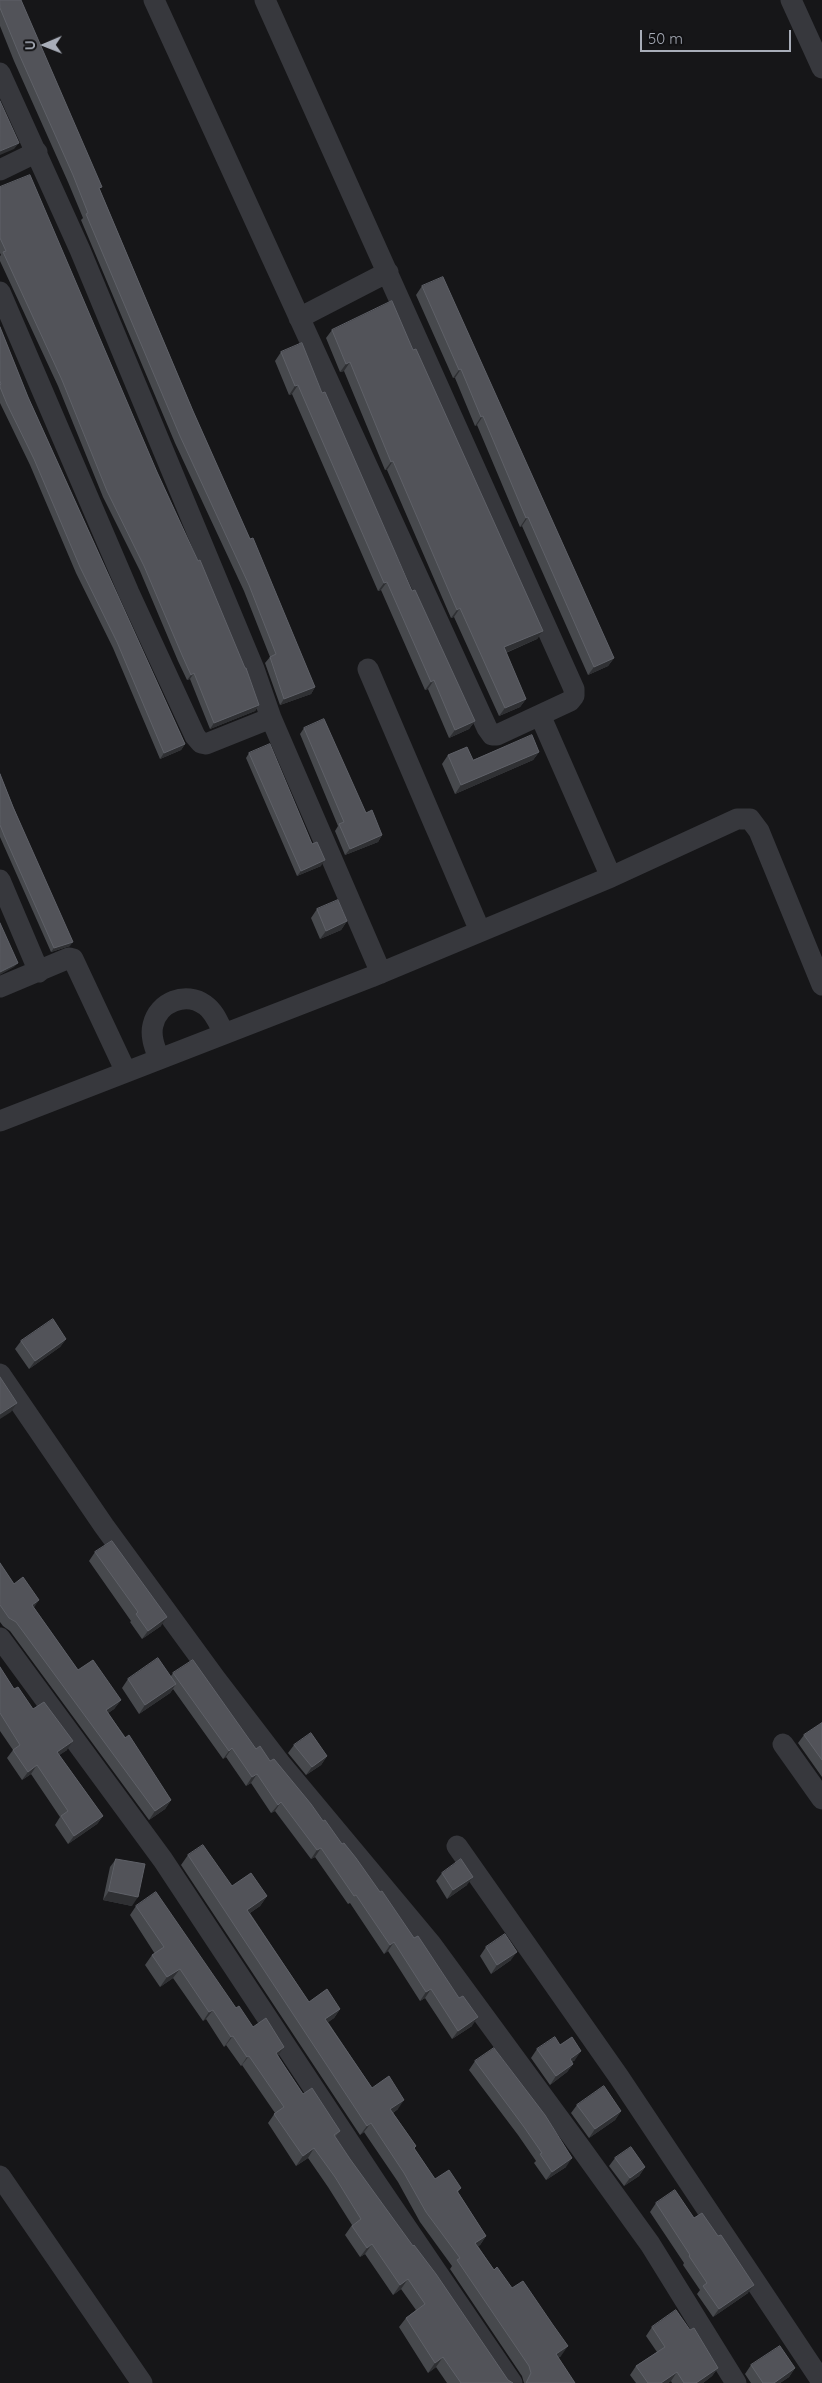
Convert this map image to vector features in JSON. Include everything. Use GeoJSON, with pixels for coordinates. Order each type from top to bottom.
{"type":"FeatureCollection","features":[{"type":"Feature","properties":{"kind":"street"},"geometry":{"type":"LineString","coordinates":[[154,0],[487,728],[492,735],[497,735],[570,700],[574,696],[574,689],[266,0]]}},
{"type":"Feature","properties":{"kind":"street"},"geometry":{"type":"LineString","coordinates":[[791,0],[822,68]]}},
{"type":"Feature","properties":{"kind":"street"},"geometry":{"type":"LineString","coordinates":[[0,73],[37,152],[250,660],[271,718],[381,973]]}},
{"type":"Feature","properties":{"kind":"street"},"geometry":{"type":"LineString","coordinates":[[0,170],[37,152]]}},
{"type":"Feature","properties":{"kind":"street"},"geometry":{"type":"LineString","coordinates":[[299,318],[388,272]]}},
{"type":"Feature","properties":{"kind":"street"},"geometry":{"type":"LineString","coordinates":[[0,292],[130,593],[195,736],[201,743],[206,744],[271,718]]}},
{"type":"Feature","properties":{"kind":"street"},"geometry":{"type":"LineString","coordinates":[[368,670],[480,931]]}},
{"type":"Feature","properties":{"kind":"street"},"geometry":{"type":"LineString","coordinates":[[540,715],[610,877]]}},
{"type":"Feature","properties":{"kind":"street"},"geometry":{"type":"LineString","coordinates":[[0,1121],[381,973],[610,877],[730,821],[750,819],[759,832],[822,985]]}},
{"type":"Feature","properties":{"kind":"street"},"geometry":{"type":"LineString","coordinates":[[0,880],[39,972]]}},
{"type":"Feature","properties":{"kind":"street"},"geometry":{"type":"LineString","coordinates":[[0,987],[69,958],[74,960],[126,1072]]}},
{"type":"Feature","properties":{"kind":"street"},"geometry":{"type":"LineString","coordinates":[[159,1059],[152,1035],[152,1025],[161,1008],[178,999],[188,998],[206,1005],[224,1034]]}},
{"type":"Feature","properties":{"kind":"street"},"geometry":{"type":"LineString","coordinates":[[0,1374],[104,1526],[215,1678],[280,1763],[431,1944],[580,2147],[650,2244],[736,2383]]}},
{"type":"Feature","properties":{"kind":"street"},"geometry":{"type":"LineString","coordinates":[[0,1638],[163,1860],[377,2184],[512,2383]]}},
{"type":"Feature","properties":{"kind":"street"},"geometry":{"type":"LineString","coordinates":[[783,1744],[822,1799]]}},
{"type":"Feature","properties":{"kind":"street"},"geometry":{"type":"LineString","coordinates":[[457,1846],[619,2076],[822,2382]]}},
{"type":"Feature","properties":{"kind":"street"},"geometry":{"type":"LineString","coordinates":[[0,2176],[142,2383]]}},
{"type":"Feature","properties":{"kind":"building"},"geometry":{"type":"Polygon","coordinates":[[[0,0],[21,0],[102,187],[99,188],[193,411],[250,539],[253,538],[315,687],[284,699],[270,657],[276,654],[249,585],[180,436],[86,214],[88,213],[73,175],[0,8],[0,0]]]}},
{"type":"Feature","properties":{"kind":"building"},"geometry":{"type":"Polygon","coordinates":[[[0,101],[19,143],[0,151],[0,101]]]}},
{"type":"Feature","properties":{"kind":"building"},"geometry":{"type":"Polygon","coordinates":[[[30,175],[157,472],[198,561],[200,560],[246,668],[259,705],[214,723],[194,673],[191,675],[144,566],[107,491],[62,380],[3,252],[6,251],[0,238],[0,187],[30,175]]]}},
{"type":"Feature","properties":{"kind":"building"},"geometry":{"type":"Polygon","coordinates":[[[443,277],[614,658],[594,667],[528,517],[526,518],[483,416],[481,417],[422,286],[443,277]]]}},
{"type":"Feature","properties":{"kind":"building"},"geometry":{"type":"Polygon","coordinates":[[[392,301],[413,350],[416,349],[543,631],[504,647],[526,699],[505,708],[460,608],[457,610],[393,461],[391,462],[350,362],[346,364],[332,330],[392,301]]]}},
{"type":"Feature","properties":{"kind":"building"},"geometry":{"type":"Polygon","coordinates":[[[0,327],[28,397],[185,744],[164,753],[117,642],[80,567],[34,459],[0,387],[0,327]]]}},
{"type":"Feature","properties":{"kind":"building"},"geometry":{"type":"Polygon","coordinates":[[[302,343],[322,393],[325,392],[412,591],[415,590],[475,721],[455,730],[434,680],[431,682],[387,582],[384,583],[298,385],[295,386],[281,352],[302,343]]]}},
{"type":"Feature","properties":{"kind":"building"},"geometry":{"type":"Polygon","coordinates":[[[324,719],[366,813],[372,810],[382,835],[350,849],[339,824],[344,822],[304,728],[324,719]]]}},
{"type":"Feature","properties":{"kind":"building"},"geometry":{"type":"Polygon","coordinates":[[[532,735],[539,752],[461,785],[448,755],[467,747],[473,760],[532,735]]]}},
{"type":"Feature","properties":{"kind":"building"},"geometry":{"type":"Polygon","coordinates":[[[270,744],[312,844],[317,842],[325,860],[301,871],[249,753],[270,744]]]}},
{"type":"Feature","properties":{"kind":"building"},"geometry":{"type":"Polygon","coordinates":[[[0,774],[73,942],[54,948],[4,835],[0,825],[0,774]]]}},
{"type":"Feature","properties":{"kind":"building"},"geometry":{"type":"Polygon","coordinates":[[[338,900],[347,921],[326,931],[317,909],[338,900]]]}},
{"type":"Feature","properties":{"kind":"building"},"geometry":{"type":"Polygon","coordinates":[[[0,923],[18,963],[0,972],[0,923]]]}},
{"type":"Feature","properties":{"kind":"building"},"geometry":{"type":"Polygon","coordinates":[[[53,1319],[66,1339],[35,1361],[21,1341],[53,1319]]]}},
{"type":"Feature","properties":{"kind":"building"},"geometry":{"type":"Polygon","coordinates":[[[0,1377],[17,1403],[0,1414],[0,1377]]]}},
{"type":"Feature","properties":{"kind":"building"},"geometry":{"type":"Polygon","coordinates":[[[112,1541],[167,1617],[148,1631],[136,1614],[138,1612],[95,1552],[112,1541]]]}},
{"type":"Feature","properties":{"kind":"building"},"geometry":{"type":"Polygon","coordinates":[[[0,1563],[14,1584],[23,1577],[39,1600],[32,1605],[78,1670],[93,1660],[121,1700],[106,1710],[125,1738],[129,1735],[171,1800],[155,1811],[16,1622],[9,1618],[0,1605],[0,1563]]]}},
{"type":"Feature","properties":{"kind":"building"},"geometry":{"type":"Polygon","coordinates":[[[158,1658],[176,1684],[145,1705],[128,1679],[158,1658]]]}},
{"type":"Feature","properties":{"kind":"building"},"geometry":{"type":"Polygon","coordinates":[[[193,1660],[256,1749],[260,1746],[270,1761],[274,1759],[323,1821],[325,1820],[342,1844],[344,1843],[356,1858],[380,1892],[382,1891],[414,1938],[418,1936],[459,1998],[463,1996],[478,2017],[458,2031],[431,1989],[426,1992],[394,1942],[390,1945],[321,1848],[317,1850],[281,1802],[278,1805],[257,1774],[252,1777],[232,1748],[229,1751],[173,1673],[193,1660]]]}},
{"type":"Feature","properties":{"kind":"building"},"geometry":{"type":"Polygon","coordinates":[[[0,1667],[14,1689],[18,1687],[33,1709],[44,1702],[73,1741],[57,1752],[103,1816],[74,1836],[61,1816],[68,1811],[37,1765],[28,1772],[13,1750],[20,1745],[0,1713],[0,1667]]]}},
{"type":"Feature","properties":{"kind":"building"},"geometry":{"type":"Polygon","coordinates":[[[822,1723],[822,1760],[804,1735],[822,1723]]]}},
{"type":"Feature","properties":{"kind":"building"},"geometry":{"type":"Polygon","coordinates":[[[311,1733],[327,1756],[312,1767],[294,1745],[311,1733]]]}},
{"type":"Feature","properties":{"kind":"building"},"geometry":{"type":"Polygon","coordinates":[[[203,1845],[232,1886],[251,1873],[267,1896],[247,1910],[309,2002],[327,1989],[340,2009],[325,2019],[372,2088],[389,2076],[404,2100],[390,2109],[416,2146],[414,2148],[435,2179],[449,2170],[461,2188],[457,2191],[486,2236],[475,2243],[494,2270],[497,2267],[512,2288],[523,2281],[568,2346],[556,2354],[575,2383],[526,2383],[531,2373],[529,2366],[457,2260],[460,2258],[426,2212],[404,2173],[371,2123],[367,2126],[188,1855],[203,1845]]]}},
{"type":"Feature","properties":{"kind":"building"},"geometry":{"type":"Polygon","coordinates":[[[116,1859],[145,1864],[138,1897],[109,1891],[116,1859]]]}},
{"type":"Feature","properties":{"kind":"building"},"geometry":{"type":"Polygon","coordinates":[[[461,1859],[473,1877],[453,1890],[442,1873],[461,1859]]]}},
{"type":"Feature","properties":{"kind":"building"},"geometry":{"type":"Polygon","coordinates":[[[156,1892],[236,2008],[239,2006],[253,2027],[266,2018],[284,2047],[276,2053],[303,2094],[312,2088],[340,2131],[334,2135],[350,2159],[413,2246],[436,2274],[508,2380],[513,2383],[461,2383],[443,2357],[435,2363],[406,2318],[425,2304],[408,2279],[400,2285],[372,2244],[367,2248],[352,2226],[361,2219],[335,2177],[314,2148],[303,2156],[274,2114],[284,2107],[249,2056],[247,2057],[233,2036],[231,2037],[213,2010],[209,2012],[180,1969],[167,1977],[152,1955],[164,1947],[136,1906],[156,1892]]]}},
{"type":"Feature","properties":{"kind":"building"},"geometry":{"type":"Polygon","coordinates":[[[505,1934],[517,1952],[497,1965],[486,1947],[505,1934]]]}},
{"type":"Feature","properties":{"kind":"building"},"geometry":{"type":"Polygon","coordinates":[[[555,2037],[560,2045],[572,2037],[581,2051],[570,2059],[573,2064],[556,2076],[537,2049],[555,2037]]]}},
{"type":"Feature","properties":{"kind":"building"},"geometry":{"type":"Polygon","coordinates":[[[494,2048],[545,2115],[572,2158],[552,2172],[540,2154],[542,2153],[524,2127],[475,2061],[494,2048]]]}},
{"type":"Feature","properties":{"kind":"building"},"geometry":{"type":"Polygon","coordinates":[[[604,2086],[621,2111],[595,2129],[577,2105],[604,2086]]]}},
{"type":"Feature","properties":{"kind":"building"},"geometry":{"type":"Polygon","coordinates":[[[631,2147],[645,2167],[630,2178],[615,2158],[631,2147]]]}},
{"type":"Feature","properties":{"kind":"building"},"geometry":{"type":"Polygon","coordinates":[[[675,2190],[694,2218],[702,2213],[718,2236],[721,2235],[754,2285],[719,2309],[703,2286],[707,2283],[656,2203],[675,2190]]]}},
{"type":"Feature","properties":{"kind":"building"},"geometry":{"type":"Polygon","coordinates":[[[676,2310],[690,2330],[694,2328],[718,2368],[696,2383],[684,2383],[677,2372],[661,2383],[648,2383],[636,2366],[665,2347],[652,2327],[676,2310]]]}},
{"type":"Feature","properties":{"kind":"building"},"geometry":{"type":"Polygon","coordinates":[[[780,2346],[795,2368],[774,2383],[763,2383],[751,2365],[780,2346]]]}}]}
